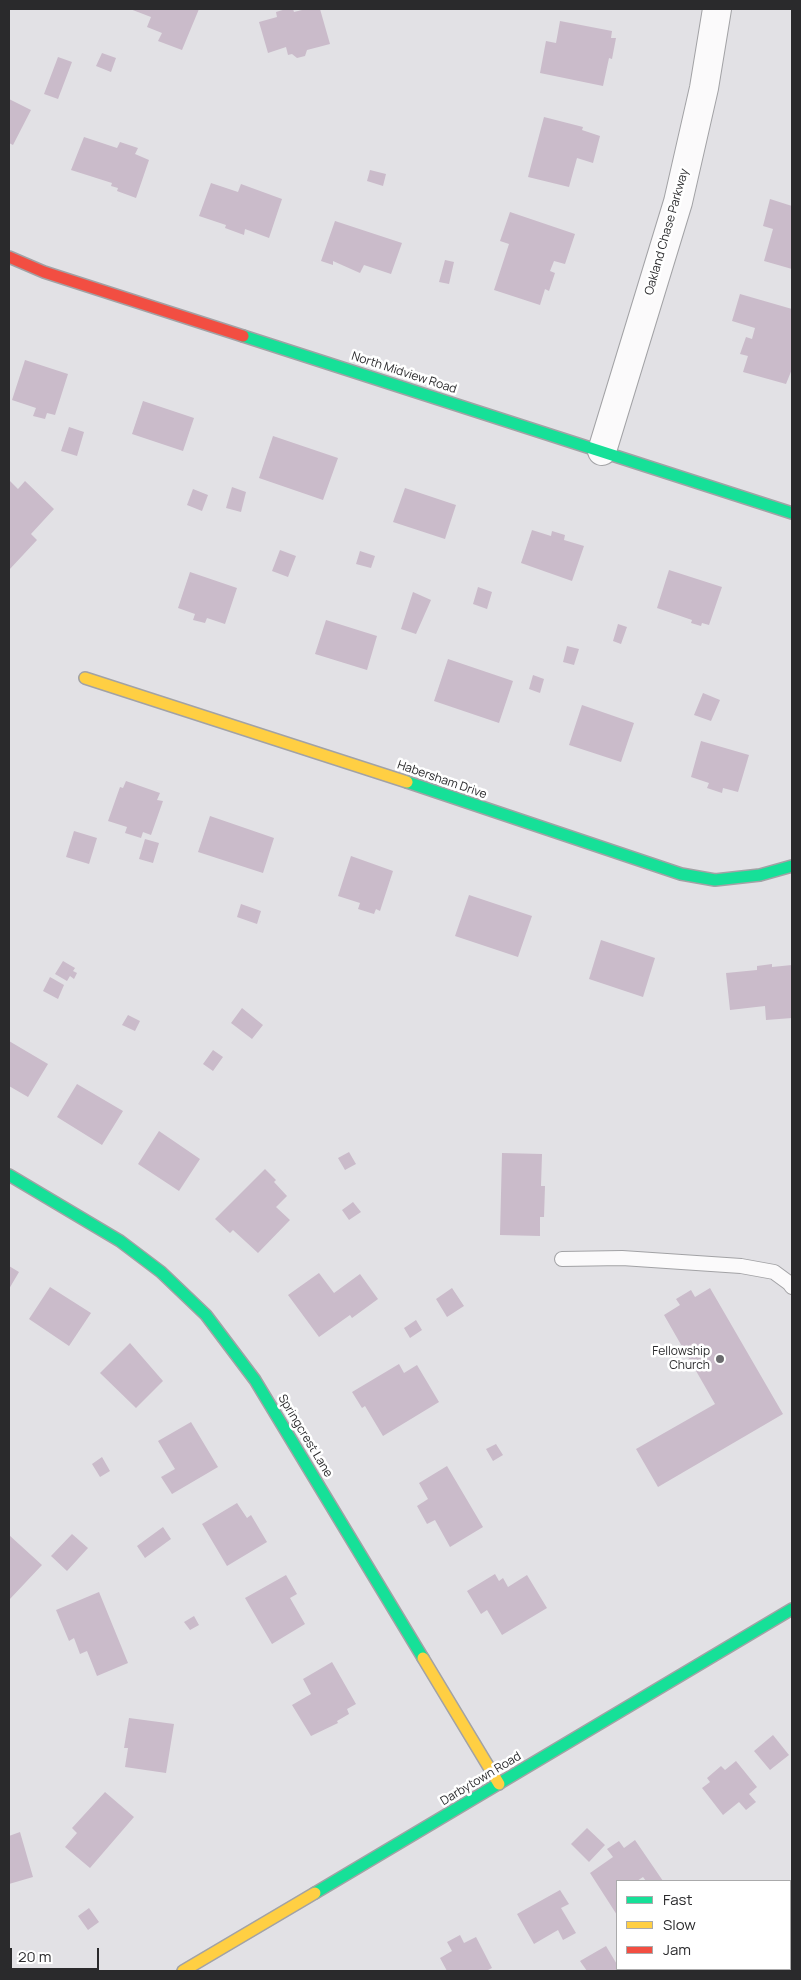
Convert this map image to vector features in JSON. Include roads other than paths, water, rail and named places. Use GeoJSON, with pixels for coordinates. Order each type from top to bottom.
{"type":"FeatureCollection","features":[{"type":"Feature","properties":{"kind":"street","name":"Oakland Chase Parkway"},"geometry":{"type":"LineString","coordinates":[[602,451],[678,202],[704,88],[716,9]]}},
{"type":"Feature","properties":{"kind":"street","name":"North Midview Road"},"geometry":{"type":"LineString","coordinates":[[9,258],[54,275],[792,513]]}},
{"type":"Feature","properties":{"kind":"street","name":"Habersham Drive"},"geometry":{"type":"LineString","coordinates":[[85,678],[398,779],[672,872],[715,880],[760,875],[792,866]]}},
{"type":"Feature","properties":{"kind":"street","name":"Springcrest Lane"},"geometry":{"type":"LineString","coordinates":[[9,1175],[120,1241],[160,1272],[206,1315],[225,1338],[255,1380],[499,1784]]}},
{"type":"Feature","properties":{"kind":"street","name":"Darbytown Road"},"geometry":{"type":"LineString","coordinates":[[183,1971],[792,1609]]}},
{"type":"Feature","properties":{"kind":"lane"},"geometry":{"type":"LineString","coordinates":[[562,1259],[622,1258],[742,1266],[774,1272],[791,1284]]}},
{"type":"Feature","properties":{"kind":"place","name":"Fellowship Church"},"geometry":{"type":"Point","coordinates":[720,1359]}}]}
